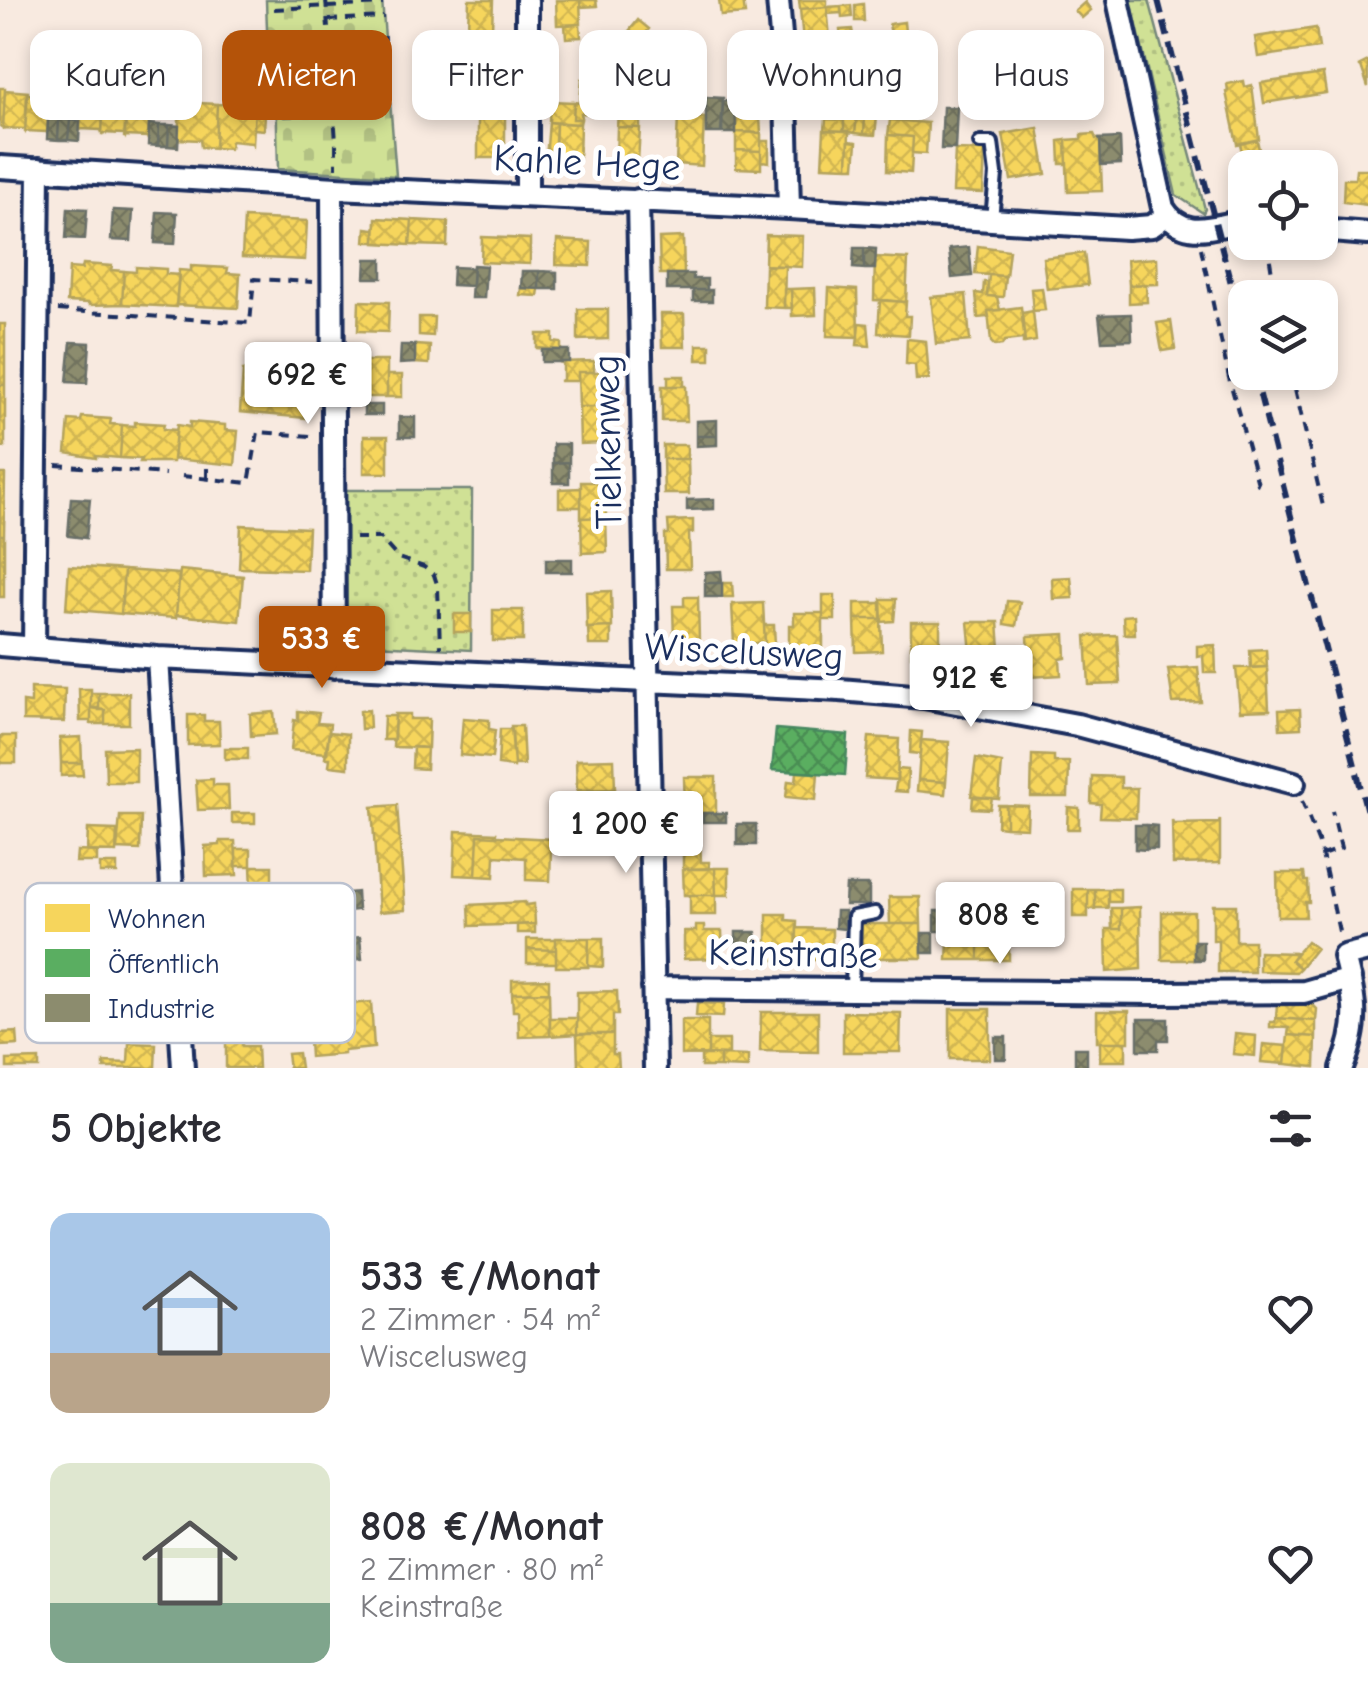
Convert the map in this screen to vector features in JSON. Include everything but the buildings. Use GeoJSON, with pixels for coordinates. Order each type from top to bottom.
{"type":"FeatureCollection","features":[{"type":"Feature","properties":{"kind":"street"},"geometry":{"type":"LineString","coordinates":[[527,0],[527,195]]}},
{"type":"Feature","properties":{"kind":"street"},"geometry":{"type":"LineString","coordinates":[[778,0],[789,208]]}},
{"type":"Feature","properties":{"kind":"street"},"geometry":{"type":"LineString","coordinates":[[1118,0],[1166,215],[1182,227],[1198,230],[1228,224]]}},
{"type":"Feature","properties":{"kind":"street","name":"Kahle Hege"},"geometry":{"type":"LineString","coordinates":[[0,167],[1127,228],[1152,226],[1166,215]]}},
{"type":"Feature","properties":{"kind":"street"},"geometry":{"type":"LineString","coordinates":[[34,648],[39,169]]}},
{"type":"Feature","properties":{"kind":"street"},"geometry":{"type":"LineString","coordinates":[[334,188],[334,666]]}},
{"type":"Feature","properties":{"kind":"street","name":"Tielkenweg"},"geometry":{"type":"LineString","coordinates":[[638,200],[655,1068]]}},
{"type":"Feature","properties":{"kind":"street"},"geometry":{"type":"LineString","coordinates":[[1338,232],[1368,234]]}},
{"type":"Feature","properties":{"kind":"street","name":"Wiscelusweg"},"geometry":{"type":"LineString","coordinates":[[0,645],[158,658],[924,697],[1077,725],[1294,783]]}},
{"type":"Feature","properties":{"kind":"street"},"geometry":{"type":"LineString","coordinates":[[158,658],[172,883]]}},
{"type":"Feature","properties":{"kind":"street"},"geometry":{"type":"LineString","coordinates":[[1342,1068],[1355,1029],[1355,1006],[1344,956],[1368,950]]}},
{"type":"Feature","properties":{"kind":"street","name":"Keinstraße"},"geometry":{"type":"LineString","coordinates":[[653,988],[1304,992],[1350,980]]}},
{"type":"Feature","properties":{"kind":"street"},"geometry":{"type":"LineString","coordinates":[[181,1043],[183,1068]]}},
{"type":"Feature","properties":{"kind":"lane"},"geometry":{"type":"LineString","coordinates":[[980,143],[992,143],[996,174],[992,220]]}},
{"type":"Feature","properties":{"kind":"lane"},"geometry":{"type":"LineString","coordinates":[[852,990],[854,918],[875,913]]}},
{"type":"Feature","properties":{"kind":"path"},"geometry":{"type":"LineString","coordinates":[[326,4],[328,30]]}},
{"type":"Feature","properties":{"kind":"path"},"geometry":{"type":"LineString","coordinates":[[274,9],[383,4]]}},
{"type":"Feature","properties":{"kind":"path"},"geometry":{"type":"LineString","coordinates":[[328,20],[384,17]]}},
{"type":"Feature","properties":{"kind":"path"},"geometry":{"type":"LineString","coordinates":[[334,120],[334,188]]}},
{"type":"Feature","properties":{"kind":"path"},"geometry":{"type":"LineString","coordinates":[[1201,246],[1229,378],[1258,484],[1266,487]]}},
{"type":"Feature","properties":{"kind":"path"},"geometry":{"type":"LineString","coordinates":[[38,309],[250,322],[254,279],[332,283]]}},
{"type":"Feature","properties":{"kind":"path"},"geometry":{"type":"LineString","coordinates":[[94,305],[94,313]]}},
{"type":"Feature","properties":{"kind":"path"},"geometry":{"type":"LineString","coordinates":[[148,308],[148,316]]}},
{"type":"Feature","properties":{"kind":"path"},"geometry":{"type":"LineString","coordinates":[[1295,390],[1323,506]]}},
{"type":"Feature","properties":{"kind":"path"},"geometry":{"type":"LineString","coordinates":[[182,476],[249,483],[258,432],[333,437]]}},
{"type":"Feature","properties":{"kind":"path"},"geometry":{"type":"LineString","coordinates":[[91,468],[92,457]]}},
{"type":"Feature","properties":{"kind":"path"},"geometry":{"type":"LineString","coordinates":[[144,472],[146,462]]}},
{"type":"Feature","properties":{"kind":"path"},"geometry":{"type":"LineString","coordinates":[[207,462],[207,478]]}},
{"type":"Feature","properties":{"kind":"path"},"geometry":{"type":"LineString","coordinates":[[36,463],[165,474]]}},
{"type":"Feature","properties":{"kind":"path"},"geometry":{"type":"LineString","coordinates":[[333,538],[380,538],[398,558],[434,575],[438,586],[440,673]]}},
{"type":"Feature","properties":{"kind":"path"},"geometry":{"type":"LineString","coordinates":[[1294,783],[1322,855],[1344,956]]}},
{"type":"Feature","properties":{"kind":"path"},"geometry":{"type":"LineString","coordinates":[[1322,855],[1341,848],[1332,811]]}},
{"type":"Feature","properties":{"kind":"green space"},"geometry":{"type":"Polygon","coordinates":[[[266,0],[382,0],[384,30],[267,30],[266,0]]]}},
{"type":"Feature","properties":{"kind":"green space"},"geometry":{"type":"Polygon","coordinates":[[[1131,0],[1149,0],[1203,213],[1176,195],[1131,0]]]}},
{"type":"Feature","properties":{"kind":"green space"},"geometry":{"type":"Polygon","coordinates":[[[277,120],[392,120],[396,176],[278,169],[277,120]]]}},
{"type":"Feature","properties":{"kind":"green space"},"geometry":{"type":"Polygon","coordinates":[[[346,490],[472,490],[471,650],[354,644],[346,636],[346,490]]]}},
{"type":"Feature","properties":{"kind":"railway"},"geometry":{"type":"LineString","coordinates":[[1158,0],[1230,280]]}},
{"type":"Feature","properties":{"kind":"railway"},"geometry":{"type":"LineString","coordinates":[[1259,390],[1368,816]]}}]}
